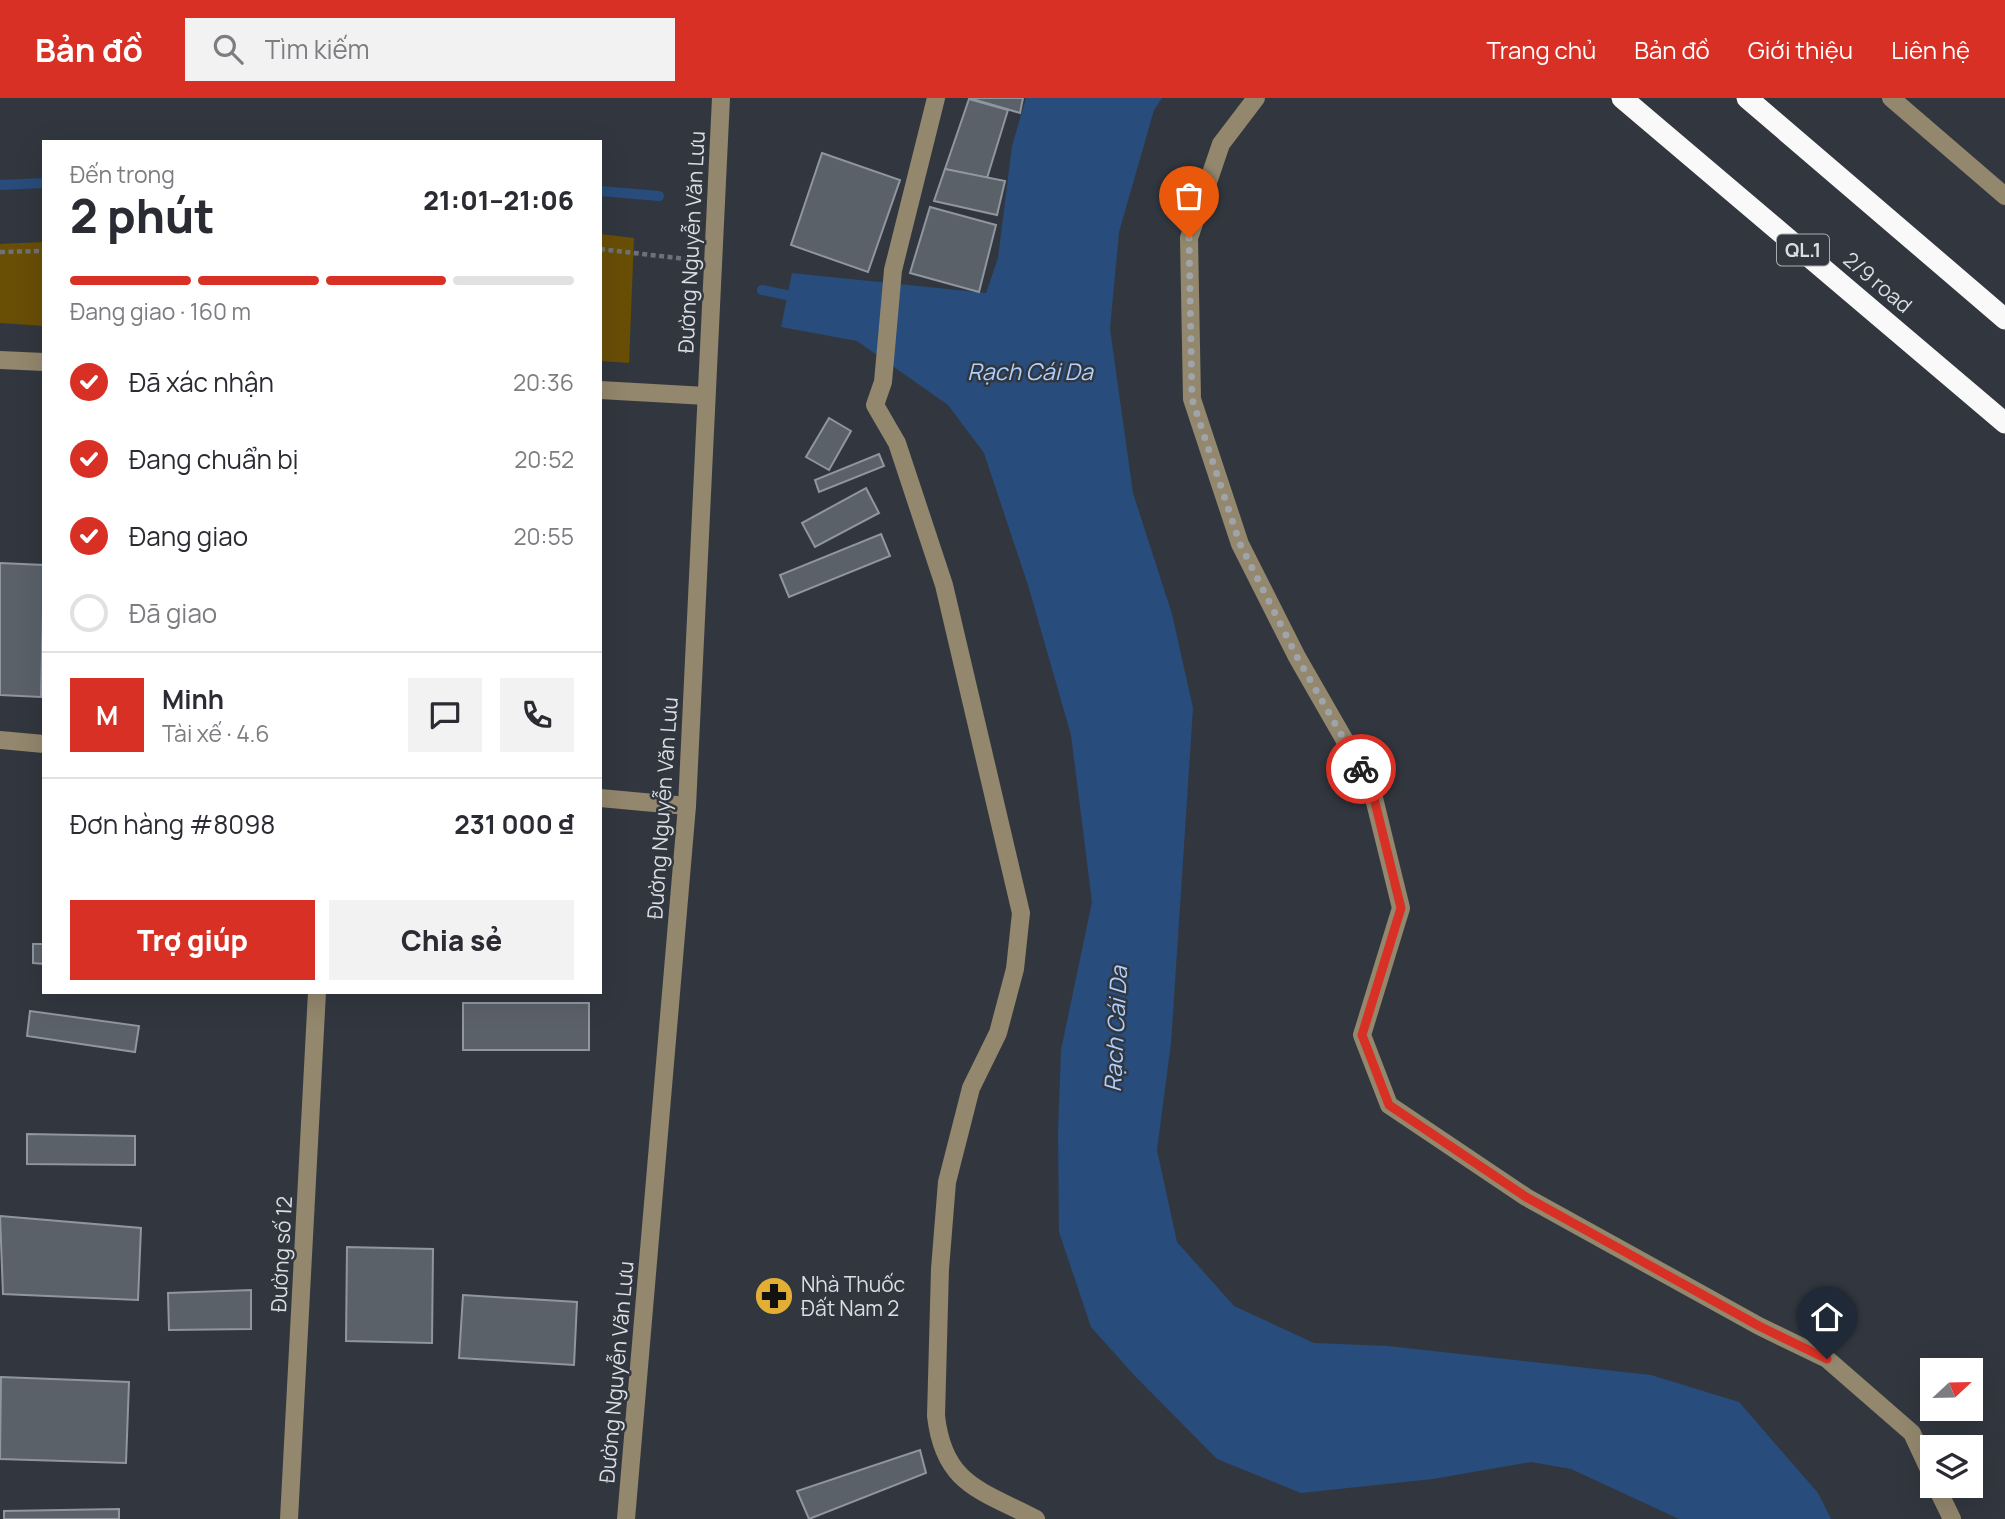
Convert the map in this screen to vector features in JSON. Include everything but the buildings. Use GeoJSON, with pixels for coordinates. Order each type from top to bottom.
{"type":"FeatureCollection","features":[{"type":"Feature","properties":{"kind":"highway","name":"2/9 road"},"geometry":{"type":"LineString","coordinates":[[1622,98],[1984,403],[2005,425]]}},
{"type":"Feature","properties":{"kind":"highway"},"geometry":{"type":"LineString","coordinates":[[1747,98],[2005,319]]}},
{"type":"Feature","properties":{"kind":"street","name":"Đường Nguyễn Văn Lưu"},"geometry":{"type":"LineString","coordinates":[[626,1519],[687,806],[721,98]]}},
{"type":"Feature","properties":{"kind":"street"},"geometry":{"type":"LineString","coordinates":[[936,98],[893,270],[883,382],[875,405],[897,443],[944,585],[1021,913],[1015,969],[998,1033],[971,1088],[947,1182],[940,1269],[936,1416],[939,1440],[947,1461],[962,1480],[1036,1519]]}},
{"type":"Feature","properties":{"kind":"street"},"geometry":{"type":"LineString","coordinates":[[1256,98],[1221,144],[1189,238],[1192,399],[1240,544],[1297,657],[1371,786],[1401,908],[1362,1035],[1389,1105],[1526,1197],[1759,1326],[1827,1359],[1912,1433],[1920,1450]]}},
{"type":"Feature","properties":{"kind":"street"},"geometry":{"type":"LineString","coordinates":[[1891,98],[2005,197]]}},
{"type":"Feature","properties":{"kind":"street"},"geometry":{"type":"LineString","coordinates":[[0,360],[42,362]]}},
{"type":"Feature","properties":{"kind":"street"},"geometry":{"type":"LineString","coordinates":[[602,390],[706,396]]}},
{"type":"Feature","properties":{"kind":"street"},"geometry":{"type":"LineString","coordinates":[[0,740],[42,744]]}},
{"type":"Feature","properties":{"kind":"street"},"geometry":{"type":"LineString","coordinates":[[602,798],[687,806]]}},
{"type":"Feature","properties":{"kind":"street","name":"Đường số 12"},"geometry":{"type":"LineString","coordinates":[[289,1519],[317,994]]}},
{"type":"Feature","properties":{"kind":"street"},"geometry":{"type":"LineString","coordinates":[[1942,1498],[1952,1519]]}},
{"type":"Feature","properties":{"kind":"path"},"geometry":{"type":"LineString","coordinates":[[602,249],[712,262]]}},
{"type":"Feature","properties":{"kind":"path"},"geometry":{"type":"LineString","coordinates":[[0,252],[42,251]]}},
{"type":"Feature","properties":{"kind":"shaded area"},"geometry":{"type":"Polygon","coordinates":[[[602,234],[634,238],[629,363],[602,361],[602,234]]]}},
{"type":"Feature","properties":{"kind":"shaded area"},"geometry":{"type":"Polygon","coordinates":[[[42,242],[42,326],[0,323],[0,244],[42,242]]]}},
{"type":"Feature","properties":{"kind":"water","name":"Rạch Cái Da"},"geometry":{"type":"Polygon","coordinates":[[[1026,98],[1162,98],[1154,110],[1119,232],[1110,329],[1133,493],[1172,614],[1193,708],[1171,1043],[1157,1150],[1177,1242],[1234,1306],[1314,1343],[1388,1346],[1651,1375],[1739,1402],[1818,1493],[1831,1519],[1679,1519],[1571,1469],[1531,1462],[1433,1479],[1301,1493],[1217,1459],[1091,1327],[1059,1232],[1058,1133],[1061,1050],[1092,902],[1071,735],[1028,585],[984,453],[948,405],[857,341],[781,327],[792,273],[986,293],[998,258],[1012,146],[1026,98]]]}},
{"type":"Feature","properties":{"kind":"waterway"},"geometry":{"type":"LineString","coordinates":[[0,185],[42,183]]}},
{"type":"Feature","properties":{"kind":"waterway"},"geometry":{"type":"LineString","coordinates":[[602,191],[659,196]]}},
{"type":"Feature","properties":{"kind":"waterway"},"geometry":{"type":"LineString","coordinates":[[762,290],[801,298]]}},
{"type":"Feature","properties":{"kind":"way so far"},"geometry":{"type":"LineString","coordinates":[[1189,238],[1192,399],[1240,544],[1297,657],[1361,769]]}},
{"type":"Feature","properties":{"kind":"place","name":"Nhà Thuốc Đất Nam 2"},"geometry":{"type":"Point","coordinates":[774,1296]}},
{"type":"Feature","properties":{"kind":"route"},"geometry":{"type":"LineString","coordinates":[[1361,769],[1371,786],[1401,908],[1362,1035],[1389,1105],[1526,1197],[1759,1326],[1827,1359]]}}]}
